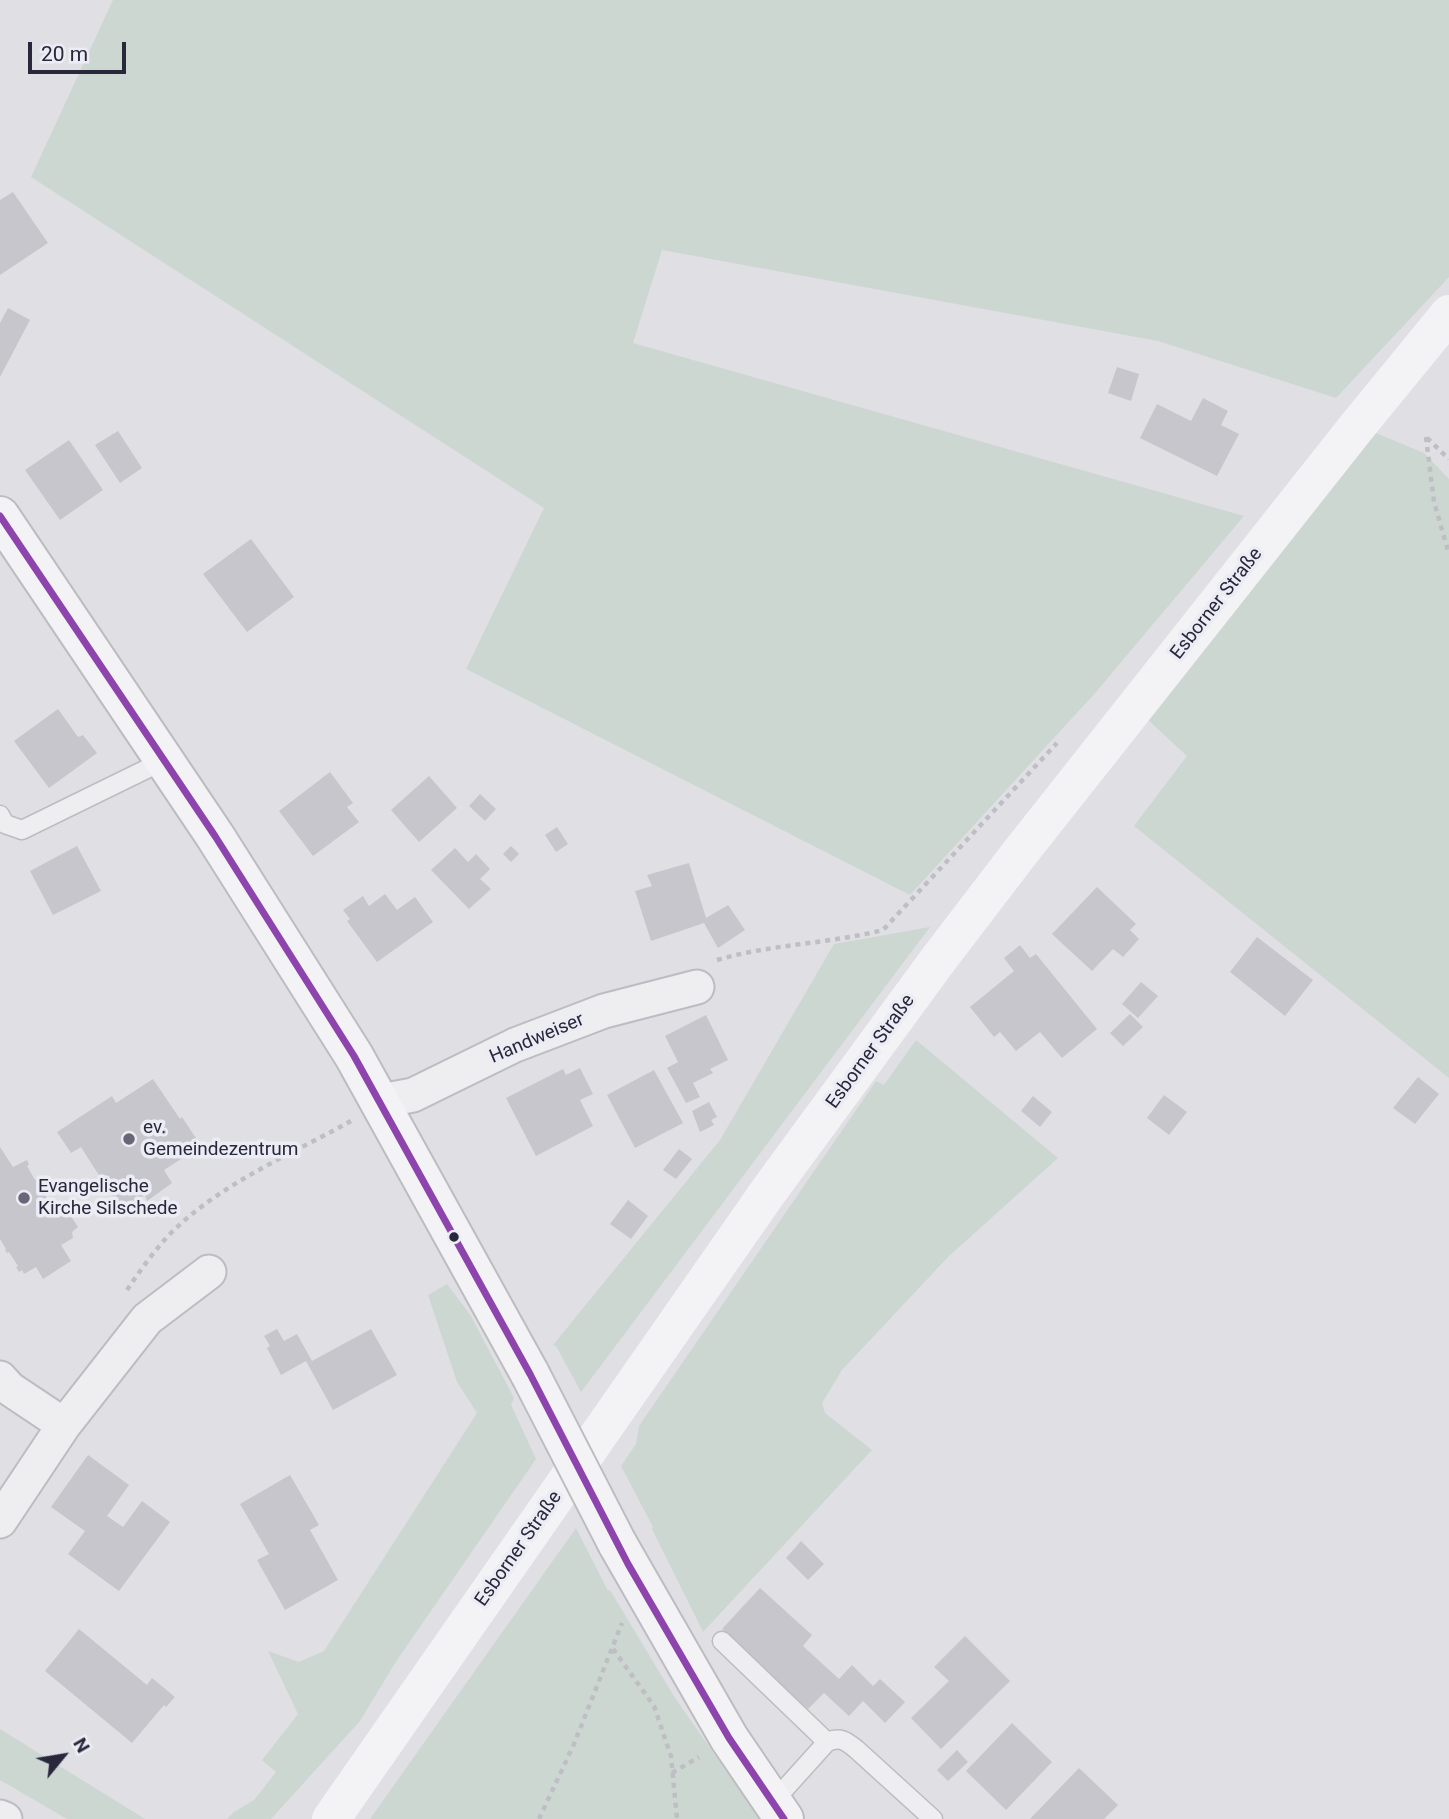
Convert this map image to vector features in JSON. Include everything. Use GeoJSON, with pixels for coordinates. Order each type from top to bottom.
{"type":"FeatureCollection","features":[{"type":"Feature","properties":{"kind":"main road","name":"Esborner Straße"},"geometry":{"type":"LineString","coordinates":[[331,1819],[768,1192],[930,971],[1018,854],[1449,314]]}},
{"type":"Feature","properties":{"kind":"main road"},"geometry":{"type":"LineString","coordinates":[[0,516],[165,760],[381,1101],[530,1374],[628,1564],[729,1738],[778,1811]]}},
{"type":"Feature","properties":{"kind":"street","name":"Handweiser"},"geometry":{"type":"LineString","coordinates":[[381,1101],[413,1095],[515,1045],[604,1011],[697,987]]}},
{"type":"Feature","properties":{"kind":"street"},"geometry":{"type":"LineString","coordinates":[[0,1521],[64,1425],[147,1319],[209,1272]]}},
{"type":"Feature","properties":{"kind":"street"},"geometry":{"type":"LineString","coordinates":[[0,1378],[10,1389],[64,1425]]}},
{"type":"Feature","properties":{"kind":"lane"},"geometry":{"type":"LineString","coordinates":[[0,815],[5,824],[22,830],[165,760]]}},
{"type":"Feature","properties":{"kind":"lane"},"geometry":{"type":"LineString","coordinates":[[722,1641],[827,1742]]}},
{"type":"Feature","properties":{"kind":"lane"},"geometry":{"type":"LineString","coordinates":[[778,1811],[827,1742],[835,1738],[849,1743],[933,1819]]}},
{"type":"Feature","properties":{"kind":"path"},"geometry":{"type":"LineString","coordinates":[[1449,459],[1426,437],[1434,502],[1449,554]]}},
{"type":"Feature","properties":{"kind":"path"},"geometry":{"type":"LineString","coordinates":[[697,987],[695,966],[749,950],[857,937],[883,930],[1062,738]]}},
{"type":"Feature","properties":{"kind":"path"},"geometry":{"type":"LineString","coordinates":[[125,1293],[155,1251],[192,1215],[264,1167],[350,1122],[381,1101]]}},
{"type":"Feature","properties":{"kind":"path"},"geometry":{"type":"LineString","coordinates":[[539,1819],[574,1744],[626,1614]]}},
{"type":"Feature","properties":{"kind":"path"},"geometry":{"type":"LineString","coordinates":[[612,1648],[653,1706],[671,1756],[677,1819]]}},
{"type":"Feature","properties":{"kind":"shaded area"},"geometry":{"type":"Polygon","coordinates":[[[113,0],[1449,0],[1449,277],[1336,398],[1158,341],[662,250],[633,343],[1244,516],[1096,692],[910,895],[466,669],[544,508],[31,177],[113,0]]]}},
{"type":"Feature","properties":{"kind":"shaded area"},"geometry":{"type":"Polygon","coordinates":[[[1376,433],[1424,453],[1449,479],[1449,1078],[1134,826],[1187,756],[1147,719],[1376,433]]]}},
{"type":"Feature","properties":{"kind":"shaded area"},"geometry":{"type":"Polygon","coordinates":[[[930,927],[581,1392],[553,1345],[720,1140],[834,944],[930,927]]]}},
{"type":"Feature","properties":{"kind":"shaded area"},"geometry":{"type":"Polygon","coordinates":[[[916,1040],[1058,1158],[948,1257],[842,1370],[822,1403],[825,1413],[872,1450],[703,1632],[621,1466],[636,1444],[639,1426],[876,1081],[884,1085],[916,1040]]]}},
{"type":"Feature","properties":{"kind":"shaded area"},"geometry":{"type":"Polygon","coordinates":[[[447,1284],[471,1316],[514,1398],[511,1405],[536,1459],[395,1663],[360,1721],[271,1819],[227,1819],[254,1800],[276,1772],[262,1760],[298,1714],[268,1651],[299,1662],[324,1651],[477,1413],[457,1382],[428,1295],[447,1284]]]}},
{"type":"Feature","properties":{"kind":"shaded area"},"geometry":{"type":"Polygon","coordinates":[[[576,1528],[608,1591],[610,1590],[675,1698],[760,1819],[370,1819],[576,1528]]]}},
{"type":"Feature","properties":{"kind":"shaded area"},"geometry":{"type":"Polygon","coordinates":[[[0,1729],[145,1819],[67,1819],[0,1780],[0,1729]]]}},
{"type":"Feature","properties":{"kind":"building"},"geometry":{"type":"Polygon","coordinates":[[[13,192],[48,243],[0,275],[0,200],[13,192]]]}},
{"type":"Feature","properties":{"kind":"building"},"geometry":{"type":"Polygon","coordinates":[[[8,308],[30,320],[0,377],[0,323],[8,308]]]}},
{"type":"Feature","properties":{"kind":"building"},"geometry":{"type":"Polygon","coordinates":[[[1117,367],[1139,374],[1131,401],[1108,393],[1117,367]]]}},
{"type":"Feature","properties":{"kind":"building"},"geometry":{"type":"Polygon","coordinates":[[[1203,398],[1228,411],[1221,425],[1239,434],[1217,476],[1140,438],[1157,404],[1191,421],[1203,398]]]}},
{"type":"Feature","properties":{"kind":"building"},"geometry":{"type":"Polygon","coordinates":[[[118,431],[142,468],[120,483],[95,445],[118,431]]]}},
{"type":"Feature","properties":{"kind":"building"},"geometry":{"type":"Polygon","coordinates":[[[69,440],[103,490],[60,520],[25,470],[69,440]]]}},
{"type":"Feature","properties":{"kind":"building"},"geometry":{"type":"Polygon","coordinates":[[[251,539],[294,597],[247,632],[203,574],[251,539]]]}},
{"type":"Feature","properties":{"kind":"building"},"geometry":{"type":"Polygon","coordinates":[[[58,709],[78,737],[83,735],[97,753],[49,788],[14,741],[58,709]]]}},
{"type":"Feature","properties":{"kind":"building"},"geometry":{"type":"Polygon","coordinates":[[[330,772],[353,803],[347,807],[359,822],[313,856],[279,811],[330,772]]]}},
{"type":"Feature","properties":{"kind":"building"},"geometry":{"type":"Polygon","coordinates":[[[429,776],[457,808],[419,842],[391,810],[429,776]]]}},
{"type":"Feature","properties":{"kind":"building"},"geometry":{"type":"Polygon","coordinates":[[[480,794],[496,809],[485,821],[469,806],[480,794]]]}},
{"type":"Feature","properties":{"kind":"building"},"geometry":{"type":"Polygon","coordinates":[[[557,827],[568,844],[556,852],[545,835],[557,827]]]}},
{"type":"Feature","properties":{"kind":"building"},"geometry":{"type":"Polygon","coordinates":[[[77,846],[101,891],[53,915],[30,871],[77,846]]]}},
{"type":"Feature","properties":{"kind":"building"},"geometry":{"type":"Polygon","coordinates":[[[511,846],[519,854],[511,862],[503,854],[511,846]]]}},
{"type":"Feature","properties":{"kind":"building"},"geometry":{"type":"Polygon","coordinates":[[[455,848],[468,862],[476,854],[490,869],[480,879],[491,889],[469,909],[431,870],[455,848]]]}},
{"type":"Feature","properties":{"kind":"building"},"geometry":{"type":"Polygon","coordinates":[[[689,863],[706,918],[728,905],[745,930],[718,948],[704,923],[651,941],[635,891],[652,886],[647,875],[689,863]]]}},
{"type":"Feature","properties":{"kind":"building"},"geometry":{"type":"Polygon","coordinates":[[[1097,887],[1136,924],[1130,930],[1139,939],[1123,957],[1113,949],[1092,971],[1052,934],[1097,887]]]}},
{"type":"Feature","properties":{"kind":"building"},"geometry":{"type":"Polygon","coordinates":[[[385,894],[397,910],[415,897],[433,922],[377,962],[347,921],[350,919],[343,910],[363,896],[369,906],[385,894]]]}},
{"type":"Feature","properties":{"kind":"building"},"geometry":{"type":"Polygon","coordinates":[[[1257,937],[1313,980],[1285,1016],[1230,972],[1257,937]]]}},
{"type":"Feature","properties":{"kind":"building"},"geometry":{"type":"Polygon","coordinates":[[[1020,945],[1030,958],[1036,954],[1097,1029],[1062,1058],[1040,1032],[1016,1051],[1000,1032],[994,1037],[970,1007],[1014,971],[1004,958],[1020,945]]]}},
{"type":"Feature","properties":{"kind":"building"},"geometry":{"type":"Polygon","coordinates":[[[1141,982],[1158,996],[1138,1018],[1122,1004],[1141,982]]]}},
{"type":"Feature","properties":{"kind":"building"},"geometry":{"type":"Polygon","coordinates":[[[1130,1014],[1143,1027],[1123,1046],[1110,1033],[1130,1014]]]}},
{"type":"Feature","properties":{"kind":"building"},"geometry":{"type":"Polygon","coordinates":[[[706,1015],[728,1060],[710,1069],[713,1073],[693,1083],[700,1097],[686,1103],[667,1068],[678,1062],[665,1036],[706,1015]]]}},
{"type":"Feature","properties":{"kind":"building"},"geometry":{"type":"Polygon","coordinates":[[[580,1068],[593,1094],[580,1100],[593,1126],[536,1156],[506,1098],[563,1069],[566,1075],[580,1068]]]}},
{"type":"Feature","properties":{"kind":"building"},"geometry":{"type":"Polygon","coordinates":[[[654,1070],[683,1123],[635,1148],[607,1095],[654,1070]]]}},
{"type":"Feature","properties":{"kind":"building"},"geometry":{"type":"Polygon","coordinates":[[[1418,1077],[1439,1094],[1415,1124],[1393,1108],[1418,1077]]]}},
{"type":"Feature","properties":{"kind":"building","name":"ev. Gemeindezentrum"},"geometry":{"type":"Polygon","coordinates":[[[153,1079],[201,1146],[164,1170],[172,1183],[147,1201],[145,1195],[121,1210],[81,1147],[71,1153],[57,1132],[112,1096],[116,1103],[153,1079]]]}},
{"type":"Feature","properties":{"kind":"building"},"geometry":{"type":"Polygon","coordinates":[[[1164,1095],[1187,1112],[1169,1135],[1147,1118],[1164,1095]]]}},
{"type":"Feature","properties":{"kind":"building"},"geometry":{"type":"Polygon","coordinates":[[[1033,1096],[1052,1112],[1040,1127],[1021,1111],[1033,1096]]]}},
{"type":"Feature","properties":{"kind":"building"},"geometry":{"type":"Polygon","coordinates":[[[709,1102],[717,1117],[711,1120],[714,1125],[700,1132],[692,1111],[709,1102]]]}},
{"type":"Feature","properties":{"kind":"building","name":"Evangelische Kirche Silschede"},"geometry":{"type":"Polygon","coordinates":[[[0,1147],[13,1167],[27,1160],[27,1166],[35,1180],[38,1178],[41,1182],[38,1184],[58,1215],[61,1213],[63,1217],[69,1213],[78,1227],[72,1232],[73,1238],[61,1245],[71,1261],[43,1279],[36,1267],[24,1274],[22,1270],[19,1272],[16,1267],[18,1266],[0,1239],[0,1147]]]}},
{"type":"Feature","properties":{"kind":"building"},"geometry":{"type":"Polygon","coordinates":[[[679,1149],[692,1159],[676,1179],[663,1170],[679,1149]]]}},
{"type":"Feature","properties":{"kind":"building"},"geometry":{"type":"Polygon","coordinates":[[[628,1200],[648,1216],[631,1239],[610,1224],[628,1200]]]}},
{"type":"Feature","properties":{"kind":"building"},"geometry":{"type":"Polygon","coordinates":[[[277,1329],[284,1341],[297,1334],[312,1361],[371,1329],[397,1375],[333,1410],[306,1361],[281,1375],[264,1336],[277,1329]]]}},
{"type":"Feature","properties":{"kind":"building"},"geometry":{"type":"Polygon","coordinates":[[[88,1455],[129,1485],[107,1516],[123,1527],[142,1501],[170,1522],[119,1591],[68,1554],[85,1531],[51,1507],[88,1455]]]}},
{"type":"Feature","properties":{"kind":"building"},"geometry":{"type":"Polygon","coordinates":[[[290,1475],[319,1525],[310,1530],[338,1580],[285,1610],[257,1560],[269,1554],[240,1504],[290,1475]]]}},
{"type":"Feature","properties":{"kind":"building"},"geometry":{"type":"Polygon","coordinates":[[[801,1541],[824,1564],[808,1580],[786,1558],[801,1541]]]}},
{"type":"Feature","properties":{"kind":"building"},"geometry":{"type":"Polygon","coordinates":[[[760,1588],[812,1635],[803,1646],[839,1679],[852,1665],[873,1686],[880,1679],[905,1702],[885,1723],[863,1701],[849,1716],[824,1693],[808,1709],[722,1629],[760,1588]]]}},
{"type":"Feature","properties":{"kind":"building"},"geometry":{"type":"Polygon","coordinates":[[[79,1629],[147,1685],[152,1678],[175,1697],[166,1707],[164,1705],[132,1743],[45,1671],[79,1629]]]}},
{"type":"Feature","properties":{"kind":"building"},"geometry":{"type":"Polygon","coordinates":[[[965,1636],[1010,1681],[941,1749],[911,1718],[949,1681],[934,1667],[965,1636]]]}},
{"type":"Feature","properties":{"kind":"building"},"geometry":{"type":"Polygon","coordinates":[[[1012,1723],[1052,1762],[1006,1810],[966,1771],[1012,1723]]]}},
{"type":"Feature","properties":{"kind":"building"},"geometry":{"type":"Polygon","coordinates":[[[957,1750],[968,1762],[948,1781],[937,1770],[957,1750]]]}},
{"type":"Feature","properties":{"kind":"building"},"geometry":{"type":"Polygon","coordinates":[[[1079,1768],[1118,1805],[1104,1819],[1030,1819],[1079,1768]]]}},
{"type":"Feature","properties":{"kind":"transit line"},"geometry":{"type":"LineString","coordinates":[[0,516],[215,836],[354,1056],[530,1374],[628,1564],[729,1738],[784,1819]]}},
{"type":"Feature","properties":{"kind":"place","name":"ev. Gemeindezentrum"},"geometry":{"type":"Point","coordinates":[129,1139]}},
{"type":"Feature","properties":{"kind":"place","name":"Evangelische Kirche Silschede"},"geometry":{"type":"Point","coordinates":[24,1198]}}]}
